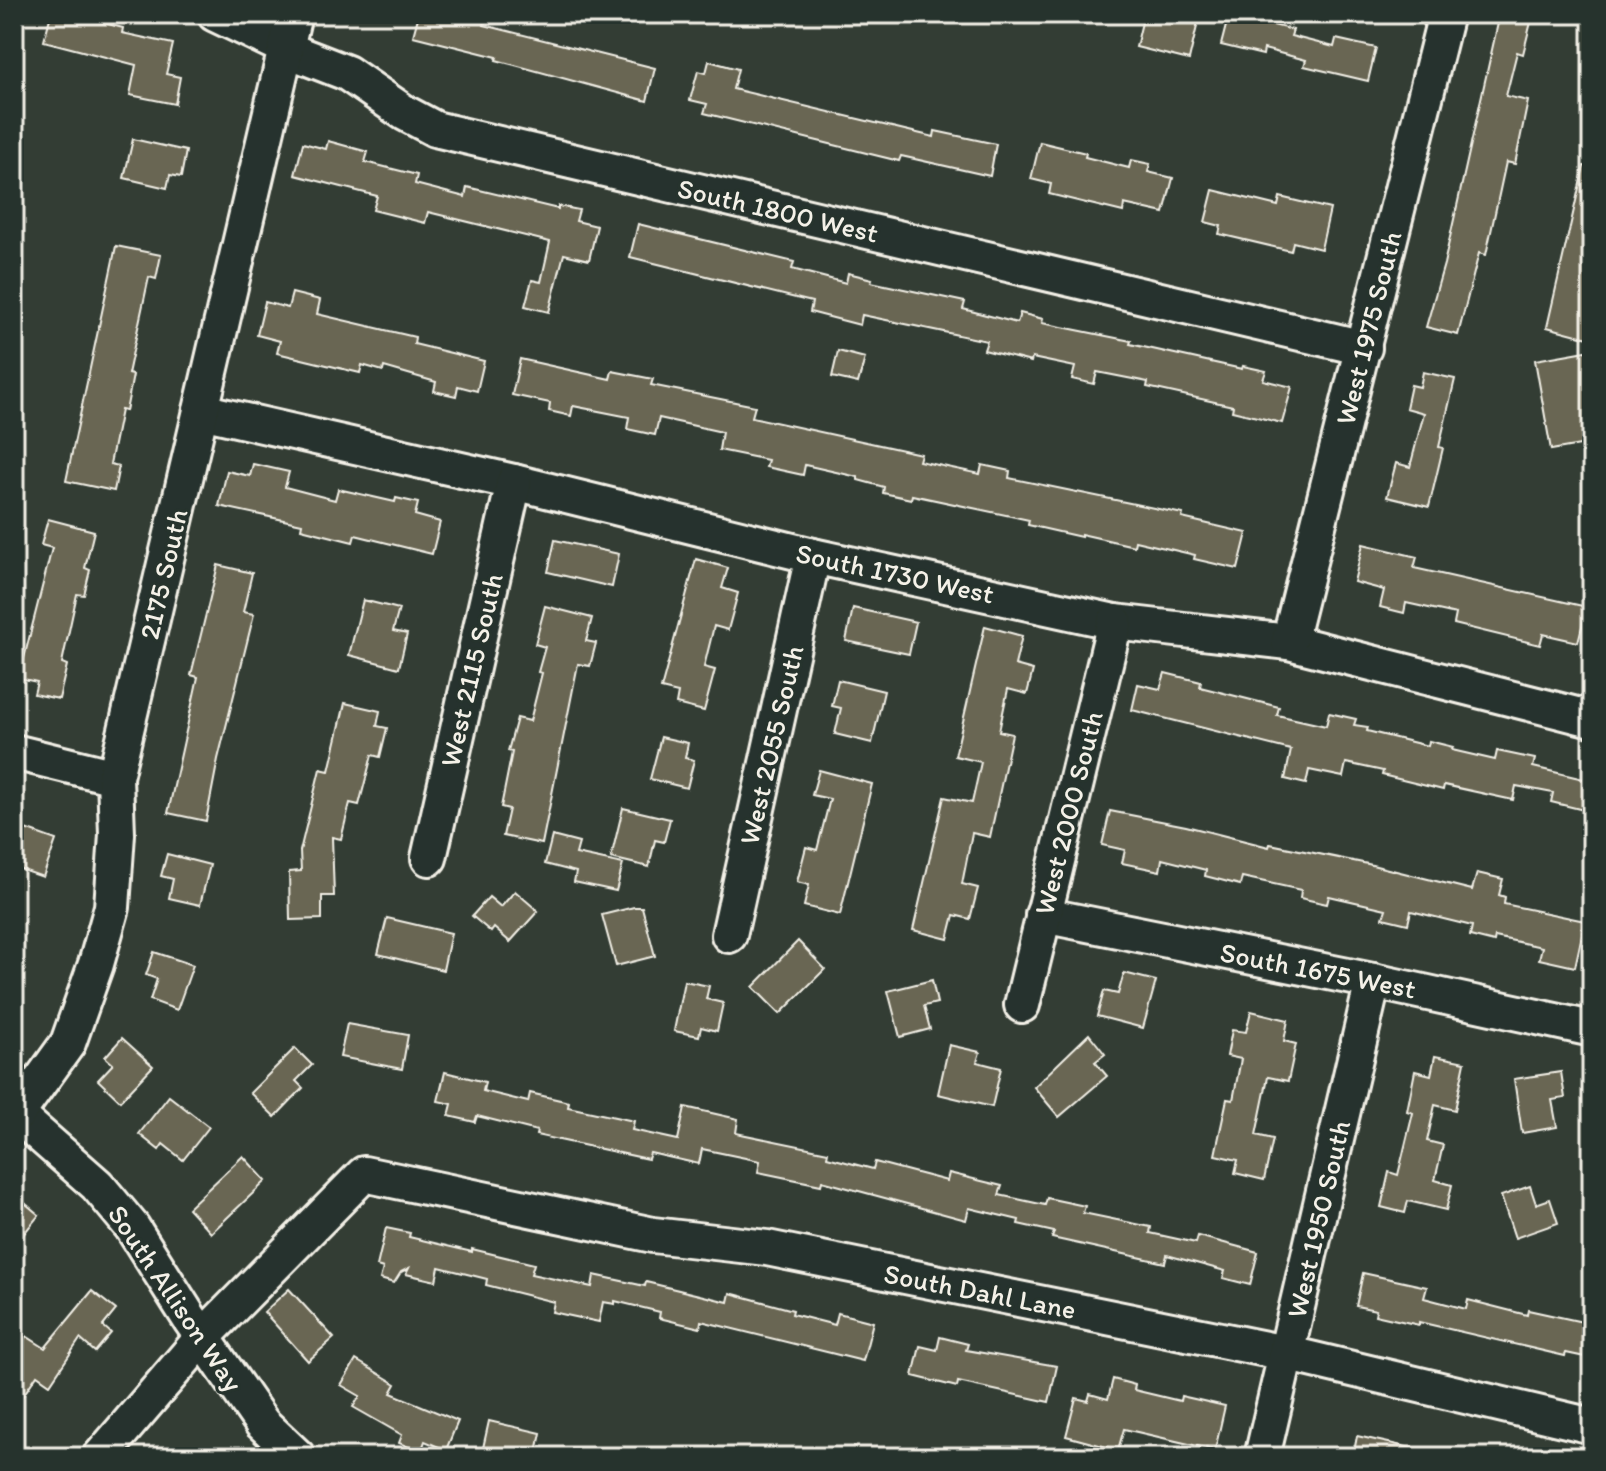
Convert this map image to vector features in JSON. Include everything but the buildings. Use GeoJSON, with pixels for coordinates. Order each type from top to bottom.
{"type":"FeatureCollection","features":[{"type":"Feature","properties":{"kind":"street","name":"South 1800 West"},"geometry":{"type":"LineString","coordinates":[[215,14],[347,73],[405,113],[435,129],[1364,348]]}},
{"type":"Feature","properties":{"kind":"street","name":"2175 South"},"geometry":{"type":"LineString","coordinates":[[15,1115],[68,1043],[112,907],[117,834],[115,777],[294,14]]}},
{"type":"Feature","properties":{"kind":"street","name":"West 1975 South"},"geometry":{"type":"LineString","coordinates":[[1289,642],[1364,348],[1439,16]]}},
{"type":"Feature","properties":{"kind":"street","name":"South 1730 West"},"geometry":{"type":"LineString","coordinates":[[201,411],[514,482],[813,556],[1115,622],[1289,642],[1592,719]]}},
{"type":"Feature","properties":{"kind":"street","name":"West 2115 South"},"geometry":{"type":"LineString","coordinates":[[429,858],[514,482]]}},
{"type":"Feature","properties":{"kind":"street","name":"West 2055 South"},"geometry":{"type":"LineString","coordinates":[[729,935],[813,556]]}},
{"type":"Feature","properties":{"kind":"street","name":"West 2000 South"},"geometry":{"type":"LineString","coordinates":[[1022,1005],[1115,622]]}},
{"type":"Feature","properties":{"kind":"street"},"geometry":{"type":"LineString","coordinates":[[14,752],[115,777]]}},
{"type":"Feature","properties":{"kind":"street","name":"South 1675 West"},"geometry":{"type":"LineString","coordinates":[[1043,915],[1373,981],[1592,1029]]}},
{"type":"Feature","properties":{"kind":"street","name":"West 1950 South"},"geometry":{"type":"LineString","coordinates":[[1262,1457],[1373,981]]}},
{"type":"Feature","properties":{"kind":"street","name":"South Allison Way"},"geometry":{"type":"LineString","coordinates":[[15,1115],[97,1185],[132,1227],[262,1423],[298,1457]]}},
{"type":"Feature","properties":{"kind":"street","name":"South Dahl Lane"},"geometry":{"type":"LineString","coordinates":[[203,1337],[364,1174],[653,1235],[767,1248],[1285,1353],[1592,1426]]}},
{"type":"Feature","properties":{"kind":"street"},"geometry":{"type":"LineString","coordinates":[[100,1457],[203,1337]]}}]}
